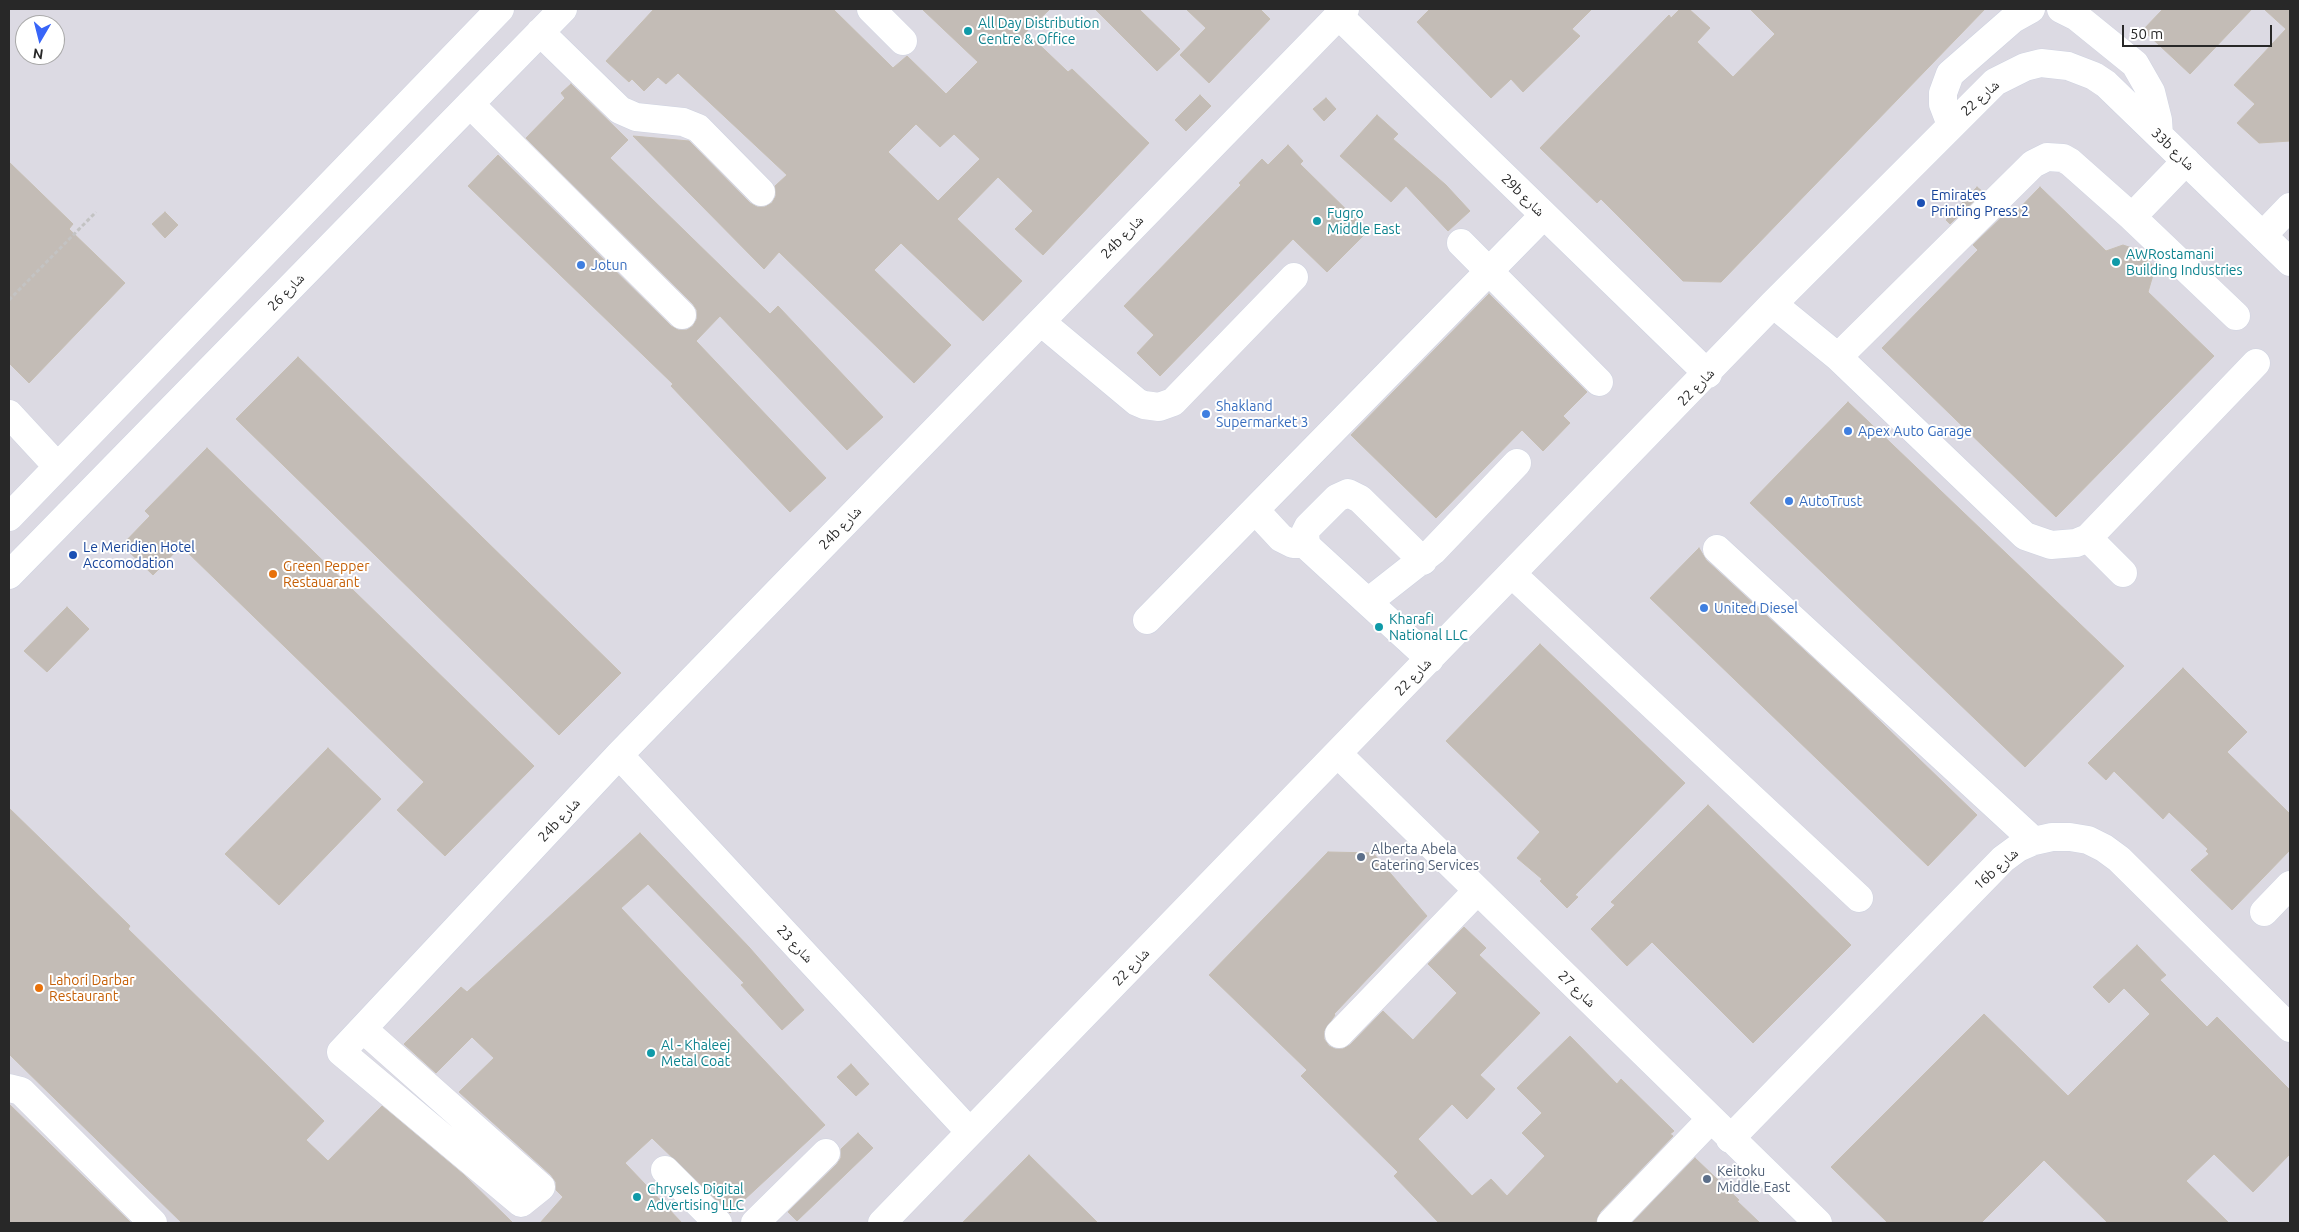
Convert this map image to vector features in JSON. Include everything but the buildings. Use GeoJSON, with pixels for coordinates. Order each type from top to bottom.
{"type":"FeatureCollection","features":[{"type":"Feature","properties":{"kind":"street"},"geometry":{"type":"LineString","coordinates":[[9,516],[500,9]]}},
{"type":"Feature","properties":{"kind":"street","name":"شارع 26"},"geometry":{"type":"LineString","coordinates":[[9,575],[563,9]]}},
{"type":"Feature","properties":{"kind":"street"},"geometry":{"type":"LineString","coordinates":[[871,9],[904,41]]}},
{"type":"Feature","properties":{"kind":"street"},"geometry":{"type":"LineString","coordinates":[[1951,125],[1943,104],[1943,93],[1950,74],[2012,19],[2031,9]]}},
{"type":"Feature","properties":{"kind":"street"},"geometry":{"type":"LineString","coordinates":[[2061,9],[2077,17],[2135,64],[2152,92],[2159,135]]}},
{"type":"Feature","properties":{"kind":"street","name":"29b شارع"},"geometry":{"type":"LineString","coordinates":[[1341,12],[1544,215],[1708,374]]}},
{"type":"Feature","properties":{"kind":"street","name":"24b شارع"},"geometry":{"type":"LineString","coordinates":[[363,1029],[541,1187],[521,1203],[341,1052],[619,755],[1341,12]]}},
{"type":"Feature","properties":{"kind":"street"},"geometry":{"type":"LineString","coordinates":[[540,32],[620,110],[636,117],[683,122],[698,128],[760,192]]}},
{"type":"Feature","properties":{"kind":"street","name":"شارع 22"},"geometry":{"type":"LineString","coordinates":[[882,1223],[1708,374],[1773,304],[1951,125],[1996,82],[2025,67],[2041,63]]}},
{"type":"Feature","properties":{"kind":"street","name":"33b شارع"},"geometry":{"type":"LineString","coordinates":[[2041,63],[2068,66],[2094,76],[2106,84],[2290,262]]}},
{"type":"Feature","properties":{"kind":"street"},"geometry":{"type":"LineString","coordinates":[[470,104],[682,315]]}},
{"type":"Feature","properties":{"kind":"street"},"geometry":{"type":"LineString","coordinates":[[1838,358],[2040,160],[2055,157],[2070,162],[2132,217],[2236,316]]}},
{"type":"Feature","properties":{"kind":"street"},"geometry":{"type":"LineString","coordinates":[[2132,217],[2186,161]]}},
{"type":"Feature","properties":{"kind":"street"},"geometry":{"type":"LineString","coordinates":[[2263,235],[2290,207]]}},
{"type":"Feature","properties":{"kind":"street"},"geometry":{"type":"LineString","coordinates":[[1147,620],[1544,215]]}},
{"type":"Feature","properties":{"kind":"street"},"geometry":{"type":"LineString","coordinates":[[1461,243],[1599,382]]}},
{"type":"Feature","properties":{"kind":"street"},"geometry":{"type":"LineString","coordinates":[[1040,322],[1137,402],[1159,407],[1173,402],[1294,277]]}},
{"type":"Feature","properties":{"kind":"street"},"geometry":{"type":"LineString","coordinates":[[1773,304],[1838,358],[2025,536],[2051,545],[2076,543],[2088,538],[2256,363]]}},
{"type":"Feature","properties":{"kind":"street"},"geometry":{"type":"LineString","coordinates":[[9,414],[57,466]]}},
{"type":"Feature","properties":{"kind":"street"},"geometry":{"type":"LineString","coordinates":[[1368,602],[1423,561],[1517,463]]}},
{"type":"Feature","properties":{"kind":"street"},"geometry":{"type":"LineString","coordinates":[[1423,561],[1360,499],[1348,493],[1337,498],[1308,527],[1305,538],[1306,544],[1430,659]]}},
{"type":"Feature","properties":{"kind":"street"},"geometry":{"type":"LineString","coordinates":[[1255,510],[1281,538],[1293,544],[1306,544]]}},
{"type":"Feature","properties":{"kind":"street"},"geometry":{"type":"LineString","coordinates":[[2088,538],[2122,573]]}},
{"type":"Feature","properties":{"kind":"street"},"geometry":{"type":"LineString","coordinates":[[1717,549],[2034,841]]}},
{"type":"Feature","properties":{"kind":"street"},"geometry":{"type":"LineString","coordinates":[[1512,575],[1858,898]]}},
{"type":"Feature","properties":{"kind":"street","name":"شارع 27"},"geometry":{"type":"LineString","coordinates":[[1338,754],[1730,1140],[1818,1223]]}},
{"type":"Feature","properties":{"kind":"street","name":"شارع 23"},"geometry":{"type":"LineString","coordinates":[[619,755],[970,1132]]}},
{"type":"Feature","properties":{"kind":"street","name":"16b شارع"},"geometry":{"type":"LineString","coordinates":[[1730,1140],[2003,859],[2018,848],[2034,841],[2052,837],[2088,840],[2119,858],[2290,1028]]}},
{"type":"Feature","properties":{"kind":"street"},"geometry":{"type":"LineString","coordinates":[[2264,912],[2290,885]]}},
{"type":"Feature","properties":{"kind":"street"},"geometry":{"type":"LineString","coordinates":[[1339,1034],[1477,890]]}},
{"type":"Feature","properties":{"kind":"street"},"geometry":{"type":"LineString","coordinates":[[9,1088],[21,1092],[153,1223]]}},
{"type":"Feature","properties":{"kind":"street"},"geometry":{"type":"LineString","coordinates":[[1611,1223],[1710,1120]]}},
{"type":"Feature","properties":{"kind":"street"},"geometry":{"type":"LineString","coordinates":[[755,1223],[826,1153]]}},
{"type":"Feature","properties":{"kind":"street"},"geometry":{"type":"LineString","coordinates":[[696,1223],[660,1174],[718,1223]]}},
{"type":"Feature","properties":{"kind":"path"},"geometry":{"type":"LineString","coordinates":[[9,300],[96,212]]}},
{"type":"Feature","properties":{"kind":"shaded area"},"geometry":{"type":"Polygon","coordinates":[[[9,9],[2290,9],[2290,1223],[9,1223],[9,9]]]}},
{"type":"Feature","properties":{"kind":"place","name":"All Day Distribution Centre & Office"},"geometry":{"type":"Point","coordinates":[968,31]}},
{"type":"Feature","properties":{"kind":"place","name":"Emirates Printing Press 2"},"geometry":{"type":"Point","coordinates":[1921,203]}},
{"type":"Feature","properties":{"kind":"place","name":"Fugro Middle East"},"geometry":{"type":"Point","coordinates":[1317,221]}},
{"type":"Feature","properties":{"kind":"place","name":"AWRostamani Building Industries"},"geometry":{"type":"Point","coordinates":[2116,262]}},
{"type":"Feature","properties":{"kind":"place","name":"Jotun"},"geometry":{"type":"Point","coordinates":[581,265]}},
{"type":"Feature","properties":{"kind":"place","name":"Shakland Supermarket 3"},"geometry":{"type":"Point","coordinates":[1206,414]}},
{"type":"Feature","properties":{"kind":"place","name":"Apex Auto Garage"},"geometry":{"type":"Point","coordinates":[1848,431]}},
{"type":"Feature","properties":{"kind":"place","name":"AutoTrust"},"geometry":{"type":"Point","coordinates":[1789,501]}},
{"type":"Feature","properties":{"kind":"place","name":"Le Meridien Hotel Accomodation"},"geometry":{"type":"Point","coordinates":[73,555]}},
{"type":"Feature","properties":{"kind":"place","name":"Green Pepper Restauarant"},"geometry":{"type":"Point","coordinates":[273,574]}},
{"type":"Feature","properties":{"kind":"place","name":"United Diesel"},"geometry":{"type":"Point","coordinates":[1704,608]}},
{"type":"Feature","properties":{"kind":"place","name":"Kharafi National LLC"},"geometry":{"type":"Point","coordinates":[1379,627]}},
{"type":"Feature","properties":{"kind":"place","name":"Alberta Abela Catering Services"},"geometry":{"type":"Point","coordinates":[1361,857]}},
{"type":"Feature","properties":{"kind":"place","name":"Lahori Darbar Restaurant"},"geometry":{"type":"Point","coordinates":[39,988]}},
{"type":"Feature","properties":{"kind":"place","name":"Al - Khaleej Metal Coat"},"geometry":{"type":"Point","coordinates":[651,1053]}},
{"type":"Feature","properties":{"kind":"place","name":"Keitoku Middle East"},"geometry":{"type":"Point","coordinates":[1707,1179]}},
{"type":"Feature","properties":{"kind":"place","name":"Chrysels Digital Advertising LLC"},"geometry":{"type":"Point","coordinates":[637,1197]}}]}
